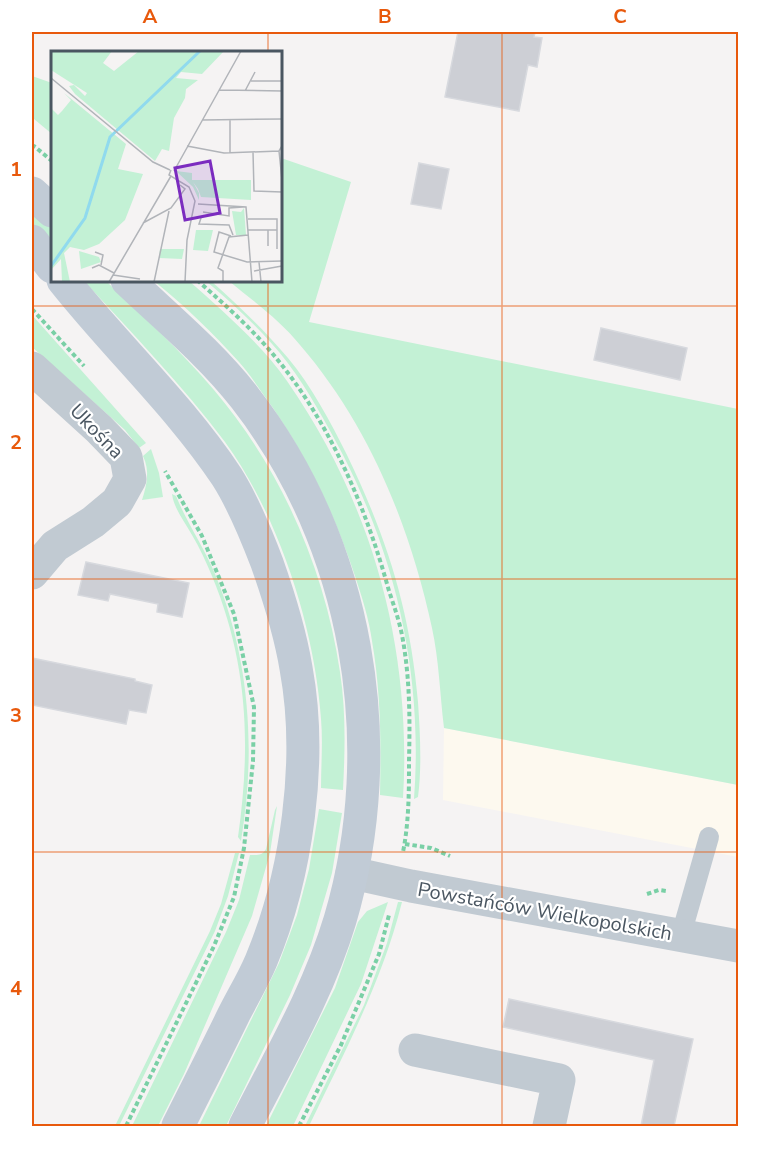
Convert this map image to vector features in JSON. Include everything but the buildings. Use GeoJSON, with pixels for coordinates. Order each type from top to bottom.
{"type":"FeatureCollection","features":[{"type":"Feature","properties":{"kind":"main road"},"geometry":{"type":"LineString","coordinates":[[32,193],[51,210]]}},
{"type":"Feature","properties":{"kind":"main road"},"geometry":{"type":"LineString","coordinates":[[32,241],[51,266]]}},
{"type":"Feature","properties":{"kind":"main road"},"geometry":{"type":"LineString","coordinates":[[65,282],[93,319],[174,408],[227,478],[256,533],[278,594],[296,668],[301,705],[301,798],[292,859],[282,900],[261,961],[178,1126]]}},
{"type":"Feature","properties":{"kind":"main road"},"geometry":{"type":"LineString","coordinates":[[129,282],[203,352],[244,396],[293,471],[313,512],[339,582],[358,664],[365,747],[363,804],[352,873],[340,922],[315,990],[245,1126]]}},
{"type":"Feature","properties":{"kind":"street","name":"Ukośna"},"geometry":{"type":"LineString","coordinates":[[32,368],[126,457],[130,479],[117,502],[93,522],[55,546],[32,573]]}},
{"type":"Feature","properties":{"kind":"street","name":"Powstańców Wielkopolskich"},"geometry":{"type":"LineString","coordinates":[[352,873],[411,886],[738,946]]}},
{"type":"Feature","properties":{"kind":"street"},"geometry":{"type":"LineString","coordinates":[[415,1050],[559,1080],[549,1126]]}},
{"type":"Feature","properties":{"kind":"lane"},"geometry":{"type":"LineString","coordinates":[[681,935],[709,837]]}},
{"type":"Feature","properties":{"kind":"path"},"geometry":{"type":"LineString","coordinates":[[32,148],[34,146],[51,160]]}},
{"type":"Feature","properties":{"kind":"path"},"geometry":{"type":"LineString","coordinates":[[32,309],[86,369]]}},
{"type":"Feature","properties":{"kind":"path"},"geometry":{"type":"LineString","coordinates":[[126,1126],[214,946],[234,897],[244,848],[253,761],[254,707],[234,614],[202,536],[161,464]]}},
{"type":"Feature","properties":{"kind":"shaded area"},"geometry":{"type":"Polygon","coordinates":[[[444,728],[738,785],[738,857],[443,800],[444,728]]]}},
{"type":"Feature","properties":{"kind":"green space"},"geometry":{"type":"Polygon","coordinates":[[[32,76],[51,83],[51,133],[34,119],[32,76]]]}},
{"type":"Feature","properties":{"kind":"green space"},"geometry":{"type":"Polygon","coordinates":[[[282,158],[351,182],[309,322],[738,409],[738,785],[444,728],[436,652],[423,590],[412,552],[384,478],[347,409],[325,376],[284,327],[230,282],[282,282],[282,158]]]}},
{"type":"Feature","properties":{"kind":"green space"},"geometry":{"type":"Polygon","coordinates":[[[32,208],[51,227],[51,244],[32,223],[32,208]]]}},
{"type":"Feature","properties":{"kind":"green space"},"geometry":{"type":"Polygon","coordinates":[[[85,282],[107,282],[188,361],[238,421],[280,487],[311,559],[324,596],[333,634],[343,701],[345,746],[343,790],[321,788],[321,719],[311,648],[291,574],[278,538],[244,471],[225,442],[156,360],[85,282]]]}},
{"type":"Feature","properties":{"kind":"green space"},"geometry":{"type":"Polygon","coordinates":[[[155,282],[190,282],[254,341],[287,381],[317,428],[343,477],[364,528],[381,580],[393,633],[401,687],[404,742],[403,798],[380,795],[379,699],[369,625],[360,592],[327,504],[292,437],[246,370],[155,282]]]}},
{"type":"Feature","properties":{"kind":"green space"},"geometry":{"type":"Polygon","coordinates":[[[207,282],[212,282],[270,338],[297,369],[313,392],[347,455],[385,545],[403,605],[418,702],[420,761],[418,797],[414,799],[416,754],[410,666],[392,580],[379,537],[343,455],[310,396],[278,351],[238,309],[207,282]]]}},
{"type":"Feature","properties":{"kind":"green space"},"geometry":{"type":"Polygon","coordinates":[[[32,315],[146,443],[139,448],[125,430],[32,347],[32,315]]]}},
{"type":"Feature","properties":{"kind":"green space"},"geometry":{"type":"Polygon","coordinates":[[[151,449],[159,473],[163,497],[142,500],[147,478],[143,456],[151,449]]]}},
{"type":"Feature","properties":{"kind":"green space"},"geometry":{"type":"Polygon","coordinates":[[[172,494],[176,496],[215,574],[227,606],[243,672],[249,739],[246,807],[241,841],[238,837],[245,737],[239,673],[233,641],[212,576],[198,545],[177,510],[172,494]]]}},
{"type":"Feature","properties":{"kind":"green space"},"geometry":{"type":"Polygon","coordinates":[[[277,806],[270,853],[252,916],[184,1074],[158,1126],[132,1126],[226,932],[239,900],[250,855],[261,854],[266,849],[277,806]]]}},
{"type":"Feature","properties":{"kind":"green space"},"geometry":{"type":"Polygon","coordinates":[[[319,809],[342,813],[332,873],[311,945],[290,995],[226,1126],[199,1126],[279,963],[297,915],[309,869],[319,809]]]}},
{"type":"Feature","properties":{"kind":"green space"},"geometry":{"type":"Polygon","coordinates":[[[235,853],[239,853],[228,896],[215,931],[119,1126],[115,1126],[210,931],[221,904],[235,853]]]}},
{"type":"Feature","properties":{"kind":"green space"},"geometry":{"type":"Polygon","coordinates":[[[388,902],[361,984],[293,1126],[266,1126],[335,988],[358,922],[367,911],[388,902]]]}},
{"type":"Feature","properties":{"kind":"green space"},"geometry":{"type":"Polygon","coordinates":[[[398,902],[402,902],[394,932],[373,989],[309,1126],[305,1126],[364,1005],[387,943],[398,902]]]}}]}
